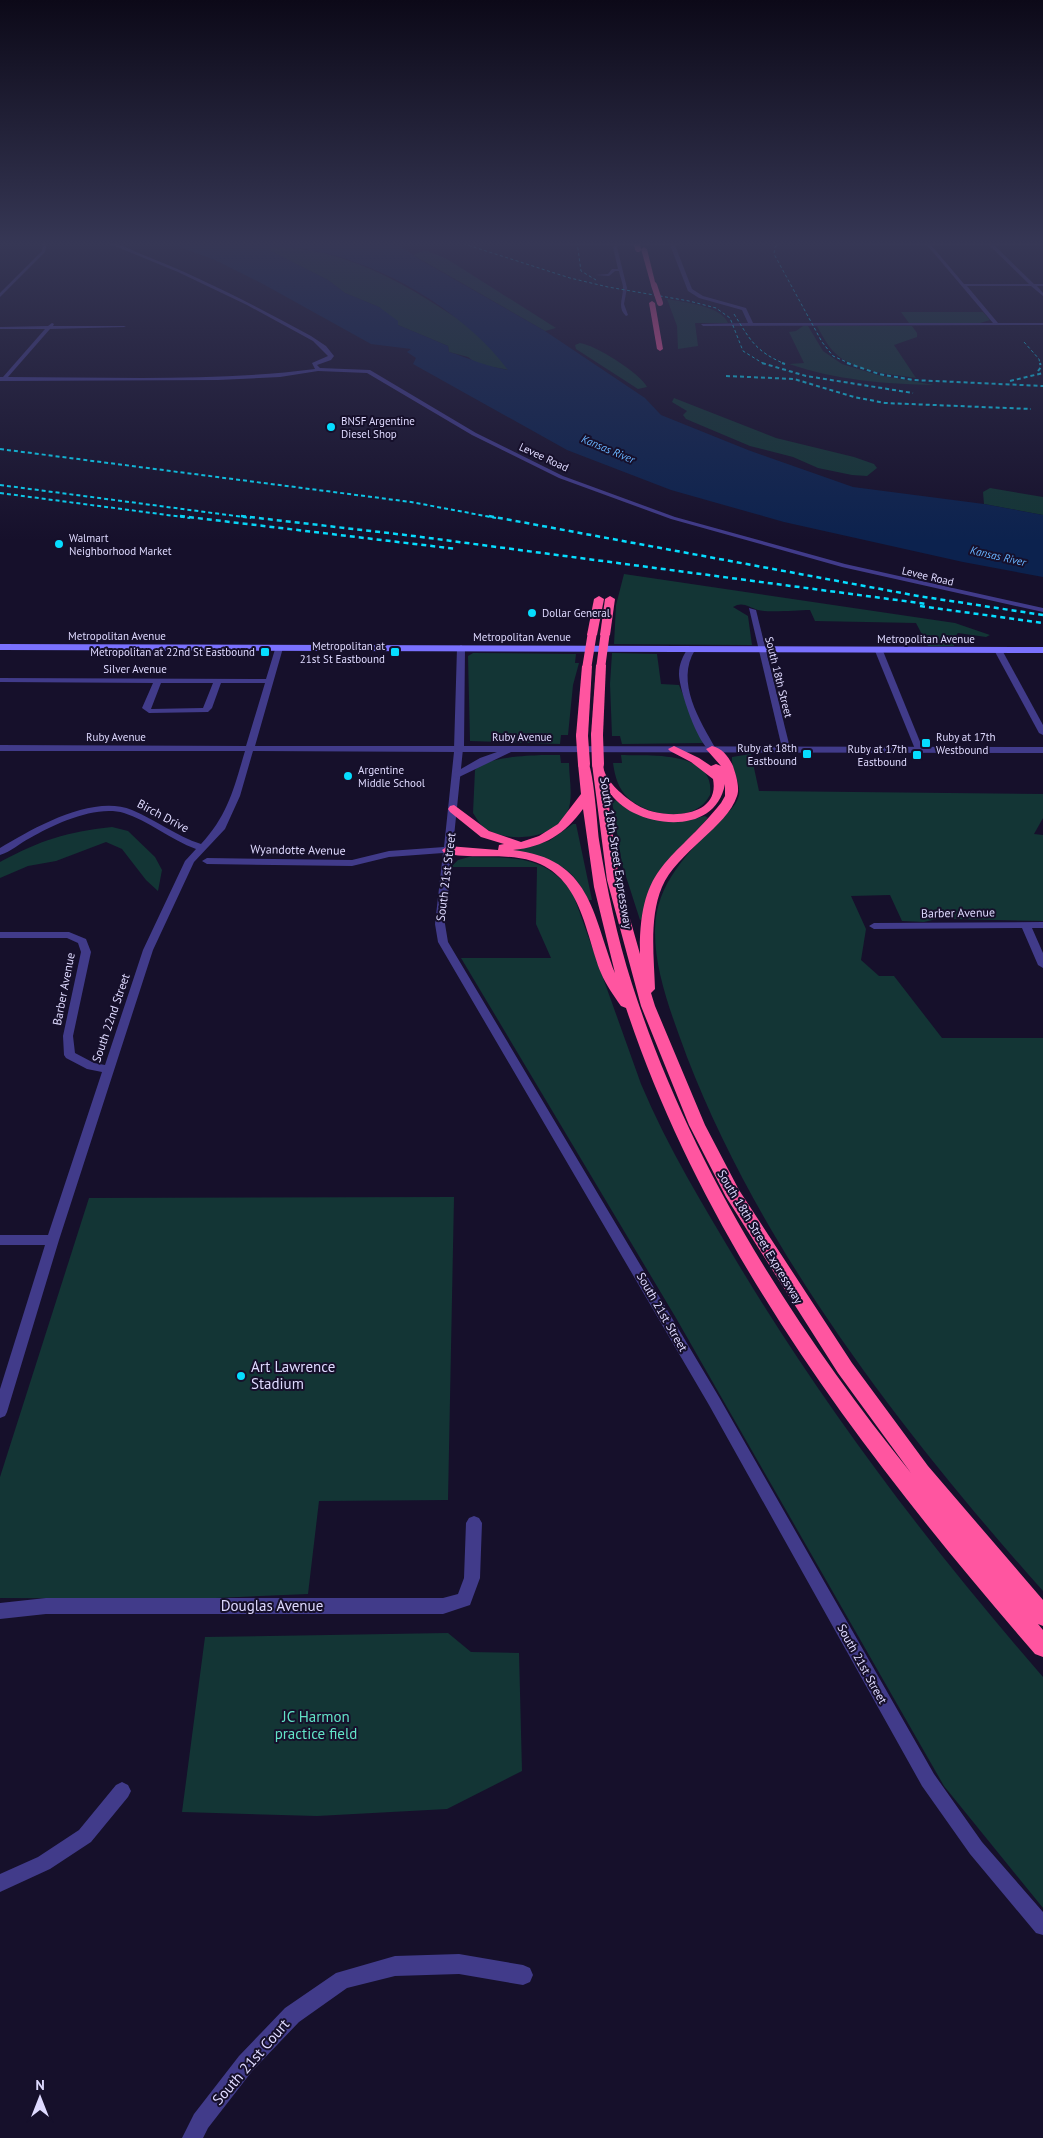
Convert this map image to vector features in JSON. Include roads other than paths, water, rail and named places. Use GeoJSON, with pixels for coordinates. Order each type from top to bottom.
{"type":"FeatureCollection","features":[{"type":"Feature","properties":{"kind":"highway"},"geometry":{"type":"LineString","coordinates":[[659,342],[660,349]]}},
{"type":"Feature","properties":{"kind":"highway","name":"South 18th Street Expressway"},"geometry":{"type":"LineString","coordinates":[[599,598],[584,686],[582,736],[587,794],[603,898],[617,958],[639,1025],[667,1098],[691,1152],[728,1223],[789,1319],[886,1459],[972,1566],[1043,1646]]}},
{"type":"Feature","properties":{"kind":"highway","name":"South 18th Street Expressway"},"geometry":{"type":"LineString","coordinates":[[610,599],[601,665],[597,735],[599,769],[613,880],[648,1006],[697,1126],[732,1193],[783,1276],[845,1368],[921,1472],[1043,1616]]}},
{"type":"Feature","properties":{"kind":"highway"},"geometry":{"type":"LineString","coordinates":[[674,749],[695,760],[721,780]]}},
{"type":"Feature","properties":{"kind":"highway"},"geometry":{"type":"LineString","coordinates":[[599,769],[629,806],[639,812],[664,818],[680,818],[708,810],[721,790],[721,780],[712,758],[712,749]]}},
{"type":"Feature","properties":{"kind":"highway"},"geometry":{"type":"LineString","coordinates":[[648,1006],[647,924],[652,898],[661,876],[692,839],[724,807],[730,797],[732,787],[724,759],[712,749]]}},
{"type":"Feature","properties":{"kind":"highway"},"geometry":{"type":"LineString","coordinates":[[448,850],[522,845],[553,835],[573,818],[587,794]]}},
{"type":"Feature","properties":{"kind":"highway"},"geometry":{"type":"LineString","coordinates":[[454,809],[485,834],[502,841],[522,845]]}},
{"type":"Feature","properties":{"kind":"highway"},"geometry":{"type":"LineString","coordinates":[[448,850],[467,854],[522,855],[550,863],[564,872],[574,882],[580,895],[608,974],[639,1025]]}},
{"type":"Feature","properties":{"kind":"main road","name":"Metropolitan Avenue"},"geometry":{"type":"LineString","coordinates":[[0,647],[1043,650]]}},
{"type":"Feature","properties":{"kind":"street"},"geometry":{"type":"LineString","coordinates":[[2,379],[36,342]]}},
{"type":"Feature","properties":{"kind":"street"},"geometry":{"type":"LineString","coordinates":[[315,342],[331,356],[329,359],[314,364],[320,370]]}},
{"type":"Feature","properties":{"kind":"street"},"geometry":{"type":"LineString","coordinates":[[2,379],[223,378],[280,375],[360,363]]}},
{"type":"Feature","properties":{"kind":"street","name":"Levee Road"},"geometry":{"type":"LineString","coordinates":[[320,370],[368,372],[474,434],[543,468],[609,496],[673,518],[844,566],[1043,610]]}},
{"type":"Feature","properties":{"kind":"street","name":"South 18th Street"},"geometry":{"type":"LineString","coordinates":[[752,610],[760,650],[786,748]]}},
{"type":"Feature","properties":{"kind":"street","name":"South 22nd Street"},"geometry":{"type":"LineString","coordinates":[[0,1412],[108,1069],[152,941],[190,861],[220,829],[236,796],[279,648]]}},
{"type":"Feature","properties":{"kind":"street","name":"South 21st Street"},"geometry":{"type":"LineString","coordinates":[[462,648],[459,749],[440,934],[714,1401],[928,1780],[976,1848],[1043,1926]]}},
{"type":"Feature","properties":{"kind":"street"},"geometry":{"type":"LineString","coordinates":[[691,650],[682,661],[682,676],[700,729],[712,749]]}},
{"type":"Feature","properties":{"kind":"street"},"geometry":{"type":"LineString","coordinates":[[998,650],[1043,732]]}},
{"type":"Feature","properties":{"kind":"street"},"geometry":{"type":"LineString","coordinates":[[879,651],[919,749]]}},
{"type":"Feature","properties":{"kind":"street","name":"Silver Avenue"},"geometry":{"type":"LineString","coordinates":[[0,680],[270,681]]}},
{"type":"Feature","properties":{"kind":"street"},"geometry":{"type":"LineString","coordinates":[[158,680],[146,708],[149,711],[205,710],[208,708],[218,680]]}},
{"type":"Feature","properties":{"kind":"street","name":"Ruby Avenue"},"geometry":{"type":"LineString","coordinates":[[0,748],[786,748],[1043,750]]}},
{"type":"Feature","properties":{"kind":"street"},"geometry":{"type":"LineString","coordinates":[[457,775],[483,760],[521,748]]}},
{"type":"Feature","properties":{"kind":"street","name":"Birch Drive"},"geometry":{"type":"LineString","coordinates":[[0,852],[59,818],[88,810],[129,812],[178,840],[203,848]]}},
{"type":"Feature","properties":{"kind":"street","name":"Wyandotte Avenue"},"geometry":{"type":"LineString","coordinates":[[207,861],[352,863],[389,854],[448,850]]}},
{"type":"Feature","properties":{"kind":"street"},"geometry":{"type":"LineString","coordinates":[[1026,925],[1043,965]]}},
{"type":"Feature","properties":{"kind":"street","name":"Barber Avenue"},"geometry":{"type":"LineString","coordinates":[[874,926],[1043,925]]}},
{"type":"Feature","properties":{"kind":"street","name":"Barber Avenue"},"geometry":{"type":"LineString","coordinates":[[0,935],[69,935],[82,941],[86,952],[68,1036],[70,1055],[91,1066],[108,1069]]}},
{"type":"Feature","properties":{"kind":"street"},"geometry":{"type":"LineString","coordinates":[[0,1240],[53,1240]]}},
{"type":"Feature","properties":{"kind":"street","name":"Douglas Avenue"},"geometry":{"type":"LineString","coordinates":[[0,1611],[46,1606],[442,1606],[464,1600],[472,1578],[474,1523]]}},
{"type":"Feature","properties":{"kind":"street"},"geometry":{"type":"LineString","coordinates":[[0,1883],[44,1863],[85,1836],[122,1791]]}},
{"type":"Feature","properties":{"kind":"street","name":"South 21st Court"},"geometry":{"type":"LineString","coordinates":[[192,2138],[201,2121],[246,2063],[292,2015],[343,1980],[395,1966],[459,1964],[522,1974]]}},
{"type":"Feature","properties":{"kind":"water","name":"Kansas River"},"geometry":{"type":"Polygon","coordinates":[[[367,342],[438,342],[448,346],[449,352],[485,365],[508,370],[483,342],[561,342],[645,398],[661,415],[748,450],[853,487],[984,504],[1043,515],[1043,577],[963,562],[784,522],[671,490],[567,450],[413,364],[416,358],[407,352],[411,349],[371,344],[367,342]]]}},
{"type":"Feature","properties":{"kind":"railway"},"geometry":{"type":"LineString","coordinates":[[739,342],[743,351],[763,363]]}},
{"type":"Feature","properties":{"kind":"railway"},"geometry":{"type":"LineString","coordinates":[[753,342],[760,350],[785,364],[782,363]]}},
{"type":"Feature","properties":{"kind":"railway"},"geometry":{"type":"LineString","coordinates":[[822,342],[833,356],[851,364]]}},
{"type":"Feature","properties":{"kind":"railway"},"geometry":{"type":"LineString","coordinates":[[1024,342],[1039,359],[1040,364]]}},
{"type":"Feature","properties":{"kind":"railway"},"geometry":{"type":"LineString","coordinates":[[763,363],[806,376],[913,393]]}},
{"type":"Feature","properties":{"kind":"railway"},"geometry":{"type":"LineString","coordinates":[[847,363],[879,374],[913,380],[1043,386]]}},
{"type":"Feature","properties":{"kind":"railway"},"geometry":{"type":"LineString","coordinates":[[1038,371],[1041,367],[1040,363]]}},
{"type":"Feature","properties":{"kind":"railway"},"geometry":{"type":"LineString","coordinates":[[1010,381],[1043,373]]}},
{"type":"Feature","properties":{"kind":"railway"},"geometry":{"type":"LineString","coordinates":[[726,376],[794,379],[854,397],[885,403],[1031,409]]}},
{"type":"Feature","properties":{"kind":"railway"},"geometry":{"type":"LineString","coordinates":[[0,449],[411,502],[496,518]]}},
{"type":"Feature","properties":{"kind":"railway"},"geometry":{"type":"LineString","coordinates":[[0,485],[251,518]]}},
{"type":"Feature","properties":{"kind":"railway"},"geometry":{"type":"LineString","coordinates":[[0,493],[190,518]]}},
{"type":"Feature","properties":{"kind":"railway"},"geometry":{"type":"LineString","coordinates":[[180,516],[457,549]]}},
{"type":"Feature","properties":{"kind":"railway"},"geometry":{"type":"LineString","coordinates":[[241,516],[414,536],[927,604]]}},
{"type":"Feature","properties":{"kind":"railway"},"geometry":{"type":"LineString","coordinates":[[489,516],[918,596],[1043,615]]}},
{"type":"Feature","properties":{"kind":"railway"},"geometry":{"type":"LineString","coordinates":[[920,606],[1043,623]]}},
{"type":"Feature","properties":{"kind":"place","name":"BNSF Argentine Diesel Shop"},"geometry":{"type":"Point","coordinates":[331,427]}},
{"type":"Feature","properties":{"kind":"place","name":"Walmart Neighborhood Market"},"geometry":{"type":"Point","coordinates":[59,544]}},
{"type":"Feature","properties":{"kind":"place","name":"Dollar General"},"geometry":{"type":"Point","coordinates":[532,613]}},
{"type":"Feature","properties":{"kind":"place","name":"Metropolitan at 22nd St Eastbound"},"geometry":{"type":"Point","coordinates":[265,652]}},
{"type":"Feature","properties":{"kind":"place","name":"Metropolitan at 21st St Eastbound"},"geometry":{"type":"Point","coordinates":[395,652]}},
{"type":"Feature","properties":{"kind":"place","name":"Ruby at 17th Westbound"},"geometry":{"type":"Point","coordinates":[926,743]}},
{"type":"Feature","properties":{"kind":"place","name":"Ruby at 18th Eastbound"},"geometry":{"type":"Point","coordinates":[807,754]}},
{"type":"Feature","properties":{"kind":"place","name":"Ruby at 17th Eastbound"},"geometry":{"type":"Point","coordinates":[917,755]}},
{"type":"Feature","properties":{"kind":"place","name":"Argentine Middle School"},"geometry":{"type":"Point","coordinates":[348,776]}},
{"type":"Feature","properties":{"kind":"place","name":"Art Lawrence Stadium"},"geometry":{"type":"Point","coordinates":[241,1376]}},
{"type":"Feature","properties":{"kind":"park label","name":"JC Harmon practice field"},"geometry":{"type":"Point","coordinates":[316,1726]}}]}
